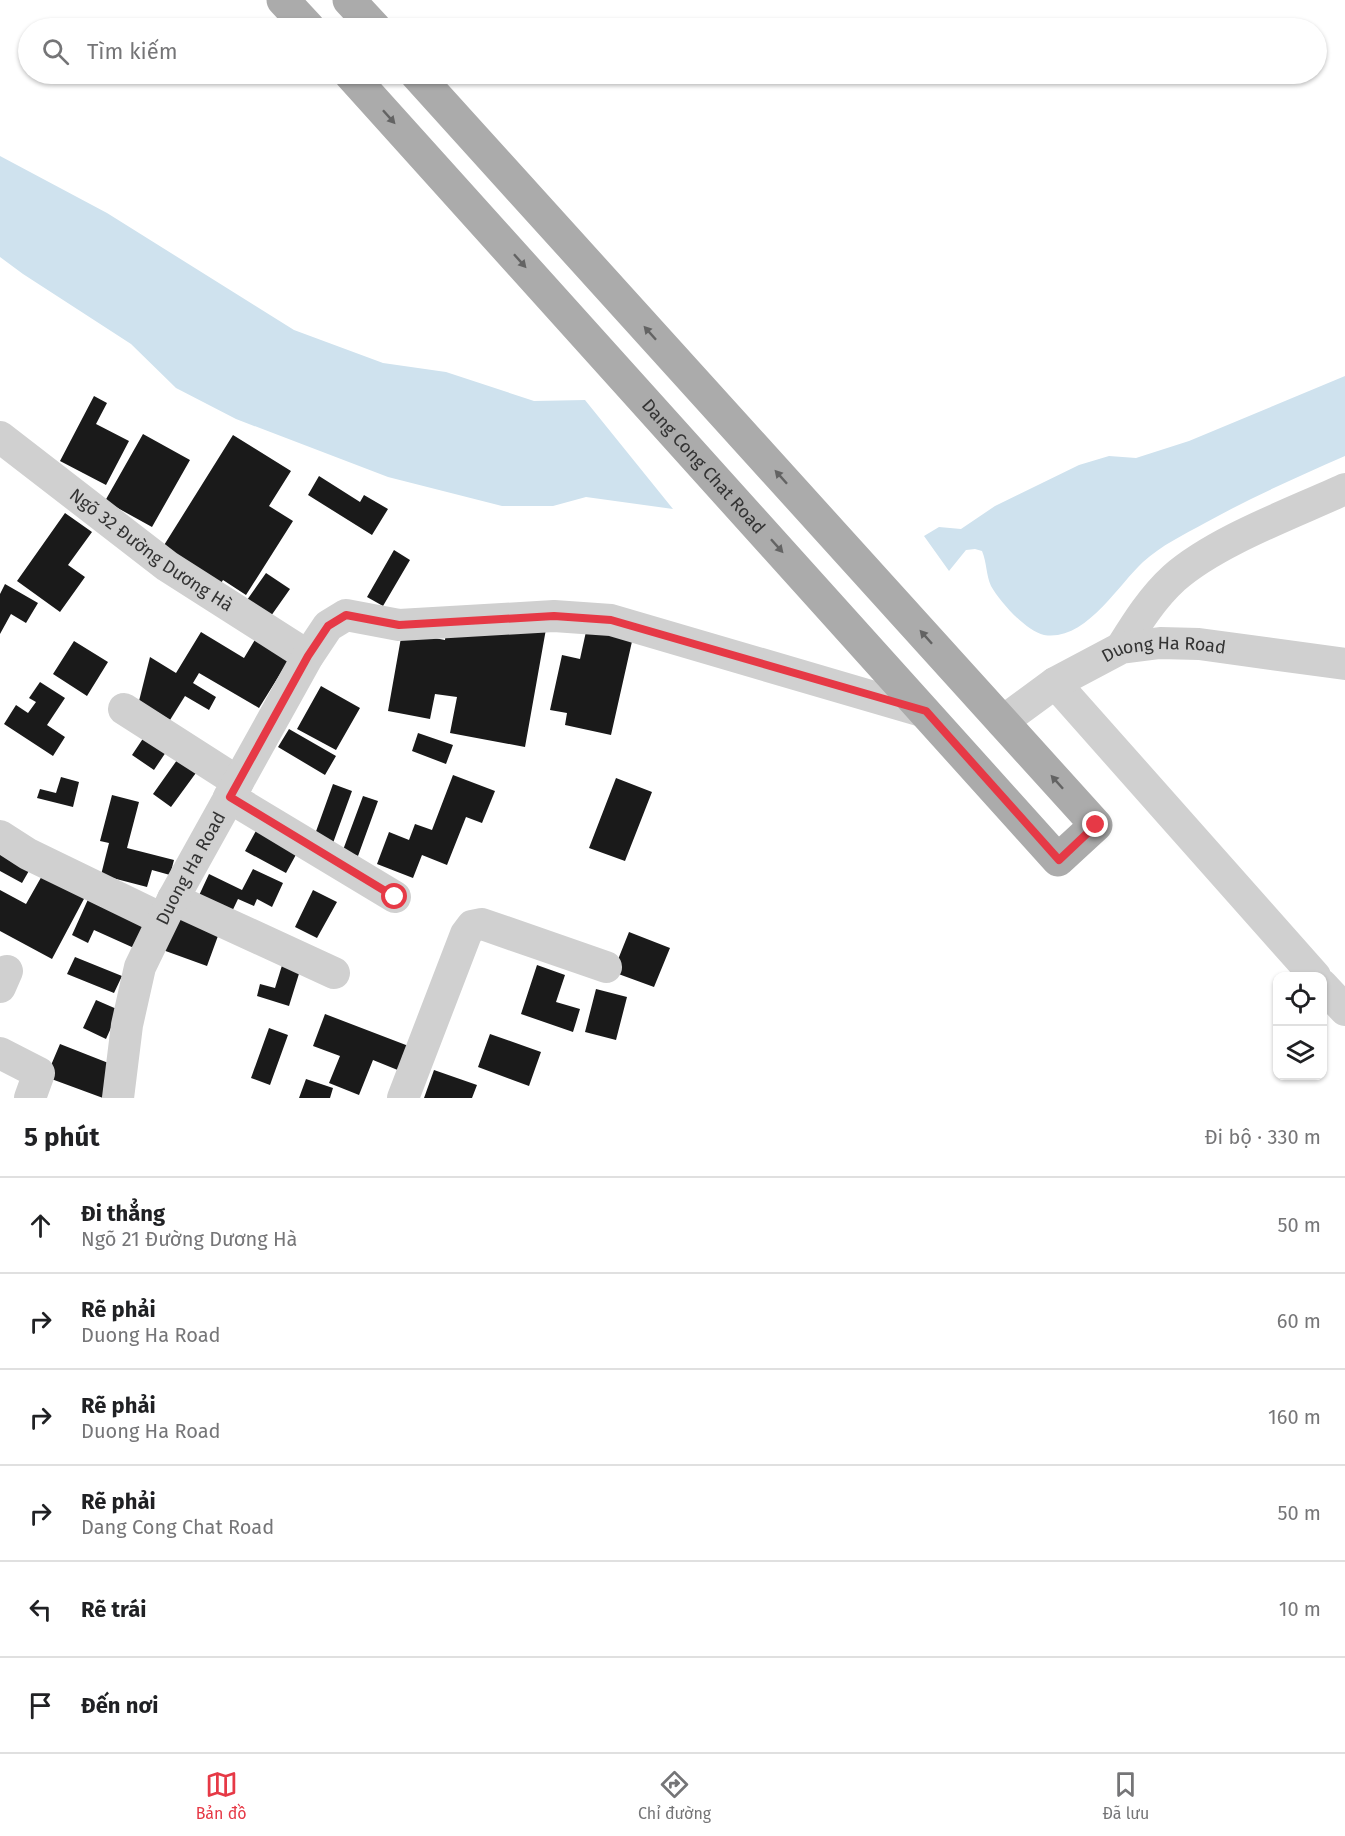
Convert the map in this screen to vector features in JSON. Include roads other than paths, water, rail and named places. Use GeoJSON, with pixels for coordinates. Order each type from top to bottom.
{"type":"FeatureCollection","features":[{"type":"Feature","properties":{"kind":"main road"},"geometry":{"type":"LineString","coordinates":[[283,0],[300,18]]}},
{"type":"Feature","properties":{"kind":"main road"},"geometry":{"type":"LineString","coordinates":[[349,0],[366,18]]}},
{"type":"Feature","properties":{"kind":"main road","name":"Dang Cong Chat Road"},"geometry":{"type":"LineString","coordinates":[[359,84],[1059,860],[1096,825],[1002,722]]}},
{"type":"Feature","properties":{"kind":"main road"},"geometry":{"type":"LineString","coordinates":[[425,84],[1002,722]]}},
{"type":"Feature","properties":{"kind":"main road"},"geometry":{"type":"LineString","coordinates":[[798,570],[838,540]]}},
{"type":"Feature","properties":{"kind":"street","name":"Ngõ 32 Đường Dương Hà"},"geometry":{"type":"LineString","coordinates":[[0,437],[167,566],[308,656]]}},
{"type":"Feature","properties":{"kind":"street"},"geometry":{"type":"LineString","coordinates":[[1121,648],[1154,600],[1174,578],[1238,538],[1345,489]]}},
{"type":"Feature","properties":{"kind":"street","name":"Duong Ha Road"},"geometry":{"type":"LineString","coordinates":[[118,1098],[127,1025],[140,967],[168,909],[308,656],[328,626],[346,615],[399,625],[554,616],[611,620],[926,711]]}},
{"type":"Feature","properties":{"kind":"street","name":"Duong Ha Road"},"geometry":{"type":"LineString","coordinates":[[1002,722],[1055,683],[1121,648],[1161,642],[1199,644],[1345,664]]}},
{"type":"Feature","properties":{"kind":"street"},"geometry":{"type":"LineString","coordinates":[[1055,683],[1311,972]]}},
{"type":"Feature","properties":{"kind":"street"},"geometry":{"type":"LineString","coordinates":[[124,710],[234,789],[395,897]]}},
{"type":"Feature","properties":{"kind":"street"},"geometry":{"type":"LineString","coordinates":[[0,836],[28,854],[334,973]]}},
{"type":"Feature","properties":{"kind":"street"},"geometry":{"type":"LineString","coordinates":[[404,1098],[466,933],[472,926],[482,924],[606,967]]}},
{"type":"Feature","properties":{"kind":"street"},"geometry":{"type":"LineString","coordinates":[[1327,990],[1345,1010]]}},
{"type":"Feature","properties":{"kind":"street"},"geometry":{"type":"LineString","coordinates":[[0,1053],[39,1073],[30,1098]]}},
{"type":"Feature","properties":{"kind":"water"},"geometry":{"type":"Polygon","coordinates":[[[0,156],[107,213],[294,330],[383,363],[446,372],[534,401],[585,400],[673,509],[586,497],[553,506],[502,506],[388,477],[236,419],[176,388],[131,344],[0,257],[0,156]]]}},
{"type":"Feature","properties":{"kind":"water"},"geometry":{"type":"Polygon","coordinates":[[[1345,376],[1345,456],[1239,505],[1165,545],[1133,572],[1100,610],[1073,630],[1059,635],[1044,635],[1029,628],[1007,607],[991,586],[982,551],[966,550],[949,571],[924,536],[939,527],[961,529],[995,506],[1079,465],[1109,456],[1136,458],[1189,441],[1345,376]]]}}]}
